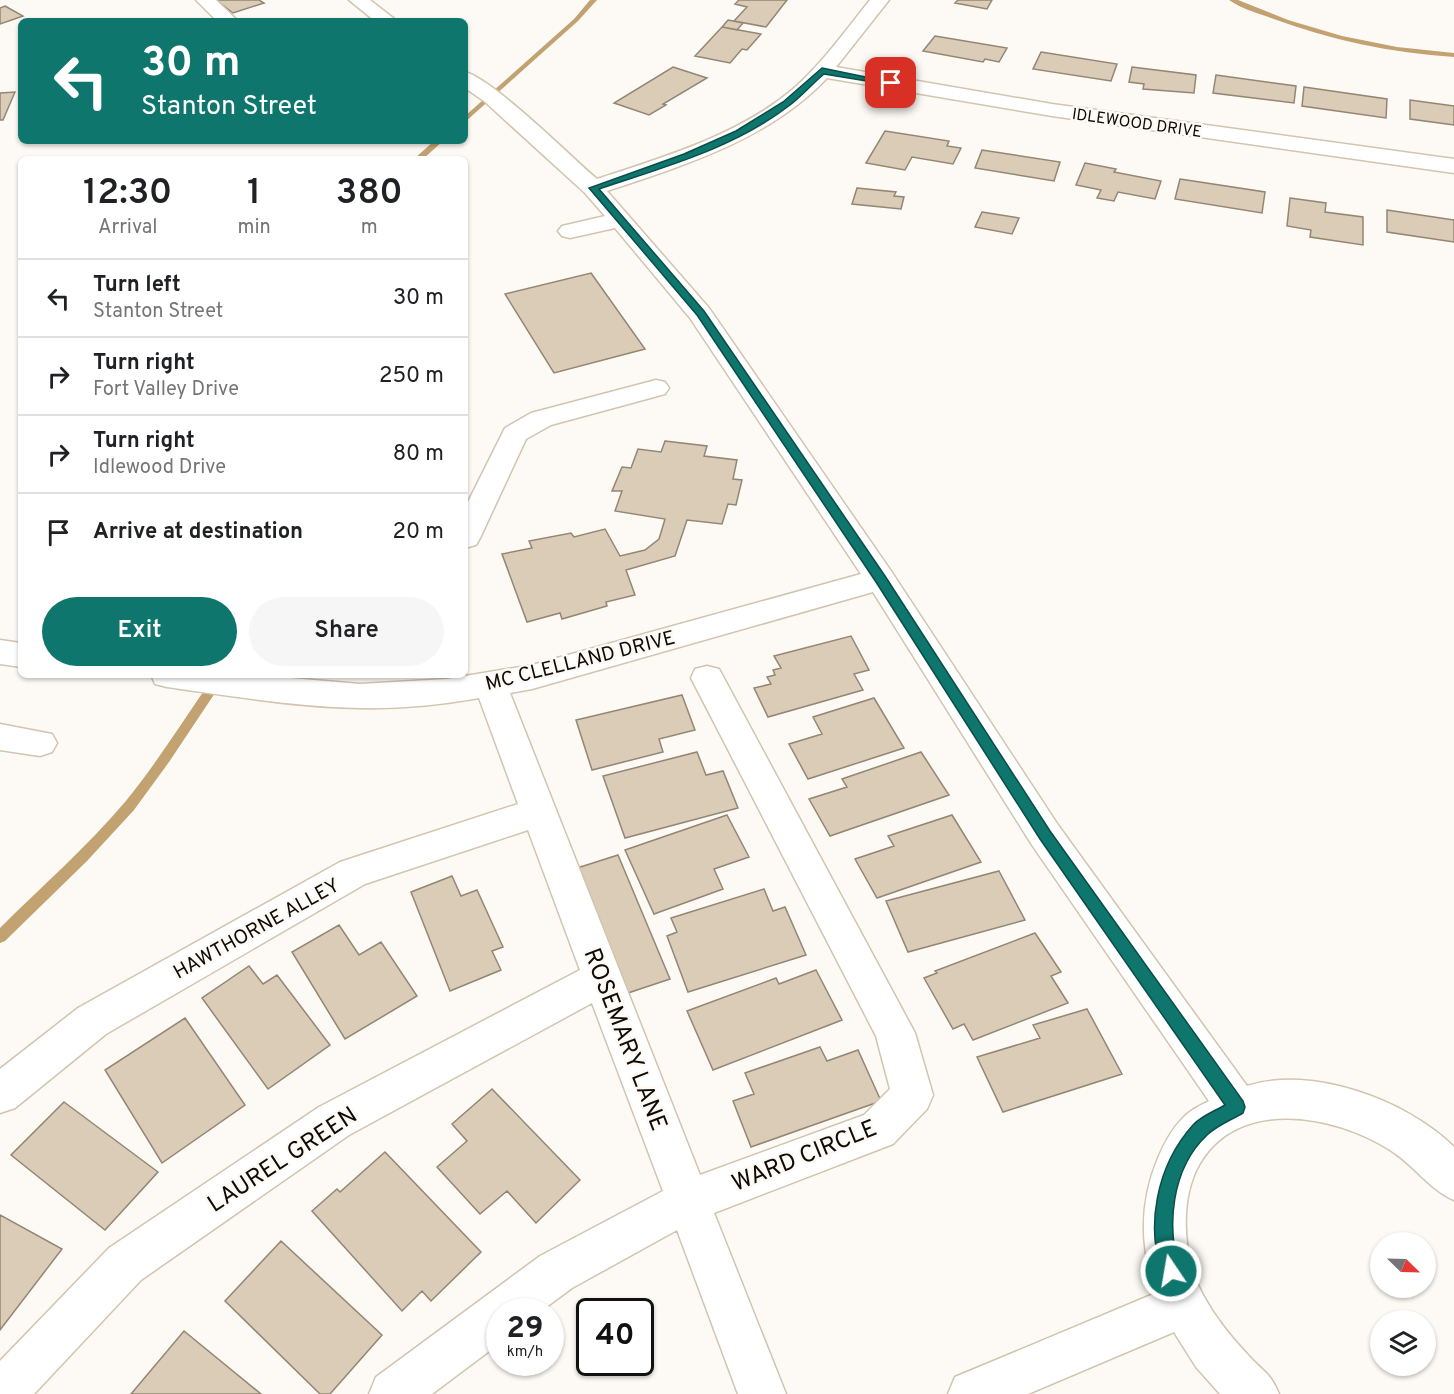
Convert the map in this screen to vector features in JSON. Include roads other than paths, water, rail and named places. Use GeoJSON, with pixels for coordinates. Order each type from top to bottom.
{"type":"FeatureCollection","features":[{"type":"Feature","properties":{"kind":"street"},"geometry":{"type":"LineString","coordinates":[[205,0],[225,18]]}},
{"type":"Feature","properties":{"kind":"street"},"geometry":{"type":"LineString","coordinates":[[593,188],[687,156],[740,133],[786,104],[822,71],[880,0]]}},
{"type":"Feature","properties":{"kind":"street"},"geometry":{"type":"LineString","coordinates":[[365,5],[389,12]]}},
{"type":"Feature","properties":{"kind":"street","name":"IDLEWOOD DRIVE"},"geometry":{"type":"LineString","coordinates":[[822,71],[1052,110],[1454,166]]}},
{"type":"Feature","properties":{"kind":"street"},"geometry":{"type":"LineString","coordinates":[[468,80],[593,188],[700,313],[880,579],[1045,835],[1237,1107]]}},
{"type":"Feature","properties":{"kind":"street"},"geometry":{"type":"LineString","coordinates":[[570,231],[620,220]]}},
{"type":"Feature","properties":{"kind":"street"},"geometry":{"type":"LineString","coordinates":[[468,532],[515,434],[541,419],[656,388]]}},
{"type":"Feature","properties":{"kind":"street","name":"MC CLELLAND DRIVE"},"geometry":{"type":"LineString","coordinates":[[189,678],[286,691],[360,696],[417,684],[447,691],[532,676],[880,579]]}},
{"type":"Feature","properties":{"kind":"street"},"geometry":{"type":"LineString","coordinates":[[0,652],[18,655]]}},
{"type":"Feature","properties":{"kind":"street","name":"WARD CIRCLE"},"geometry":{"type":"LineString","coordinates":[[521,1298],[556,1272],[688,1201],[878,1130],[912,1095],[895,1033],[707,678]]}},
{"type":"Feature","properties":{"kind":"street","name":"ROSEMARY LANE"},"geometry":{"type":"LineString","coordinates":[[490,684],[762,1394]]}},
{"type":"Feature","properties":{"kind":"street"},"geometry":{"type":"LineString","coordinates":[[0,737],[40,742]]}},
{"type":"Feature","properties":{"kind":"street","name":"HAWTHORNE ALLEY"},"geometry":{"type":"LineString","coordinates":[[0,1094],[92,1021],[353,873],[539,812]]}},
{"type":"Feature","properties":{"kind":"street","name":"LAUREL GREEN"},"geometry":{"type":"LineString","coordinates":[[1,1394],[125,1264],[135,1257],[334,1121],[602,978]]}},
{"type":"Feature","properties":{"kind":"street"},"geometry":{"type":"LineString","coordinates":[[1255,1394],[1232,1375],[1204,1342],[1183,1305],[1165,1254],[1164,1205],[1176,1163],[1201,1129],[1237,1107],[1283,1097],[1333,1103],[1385,1122],[1433,1156],[1454,1179]]}},
{"type":"Feature","properties":{"kind":"street"},"geometry":{"type":"LineString","coordinates":[[972,1394],[1183,1305]]}},
{"type":"Feature","properties":{"kind":"street"},"geometry":{"type":"LineString","coordinates":[[393,1394],[486,1324]]}},
{"type":"Feature","properties":{"kind":"waterway"},"geometry":{"type":"LineString","coordinates":[[468,117],[576,20],[594,0]]}},
{"type":"Feature","properties":{"kind":"waterway"},"geometry":{"type":"LineString","coordinates":[[1232,0],[1285,21],[1340,38],[1397,50],[1454,55]]}},
{"type":"Feature","properties":{"kind":"waterway"},"geometry":{"type":"LineString","coordinates":[[422,156],[436,144]]}},
{"type":"Feature","properties":{"kind":"waterway"},"geometry":{"type":"LineString","coordinates":[[0,937],[114,824],[165,758],[219,678]]}}]}
